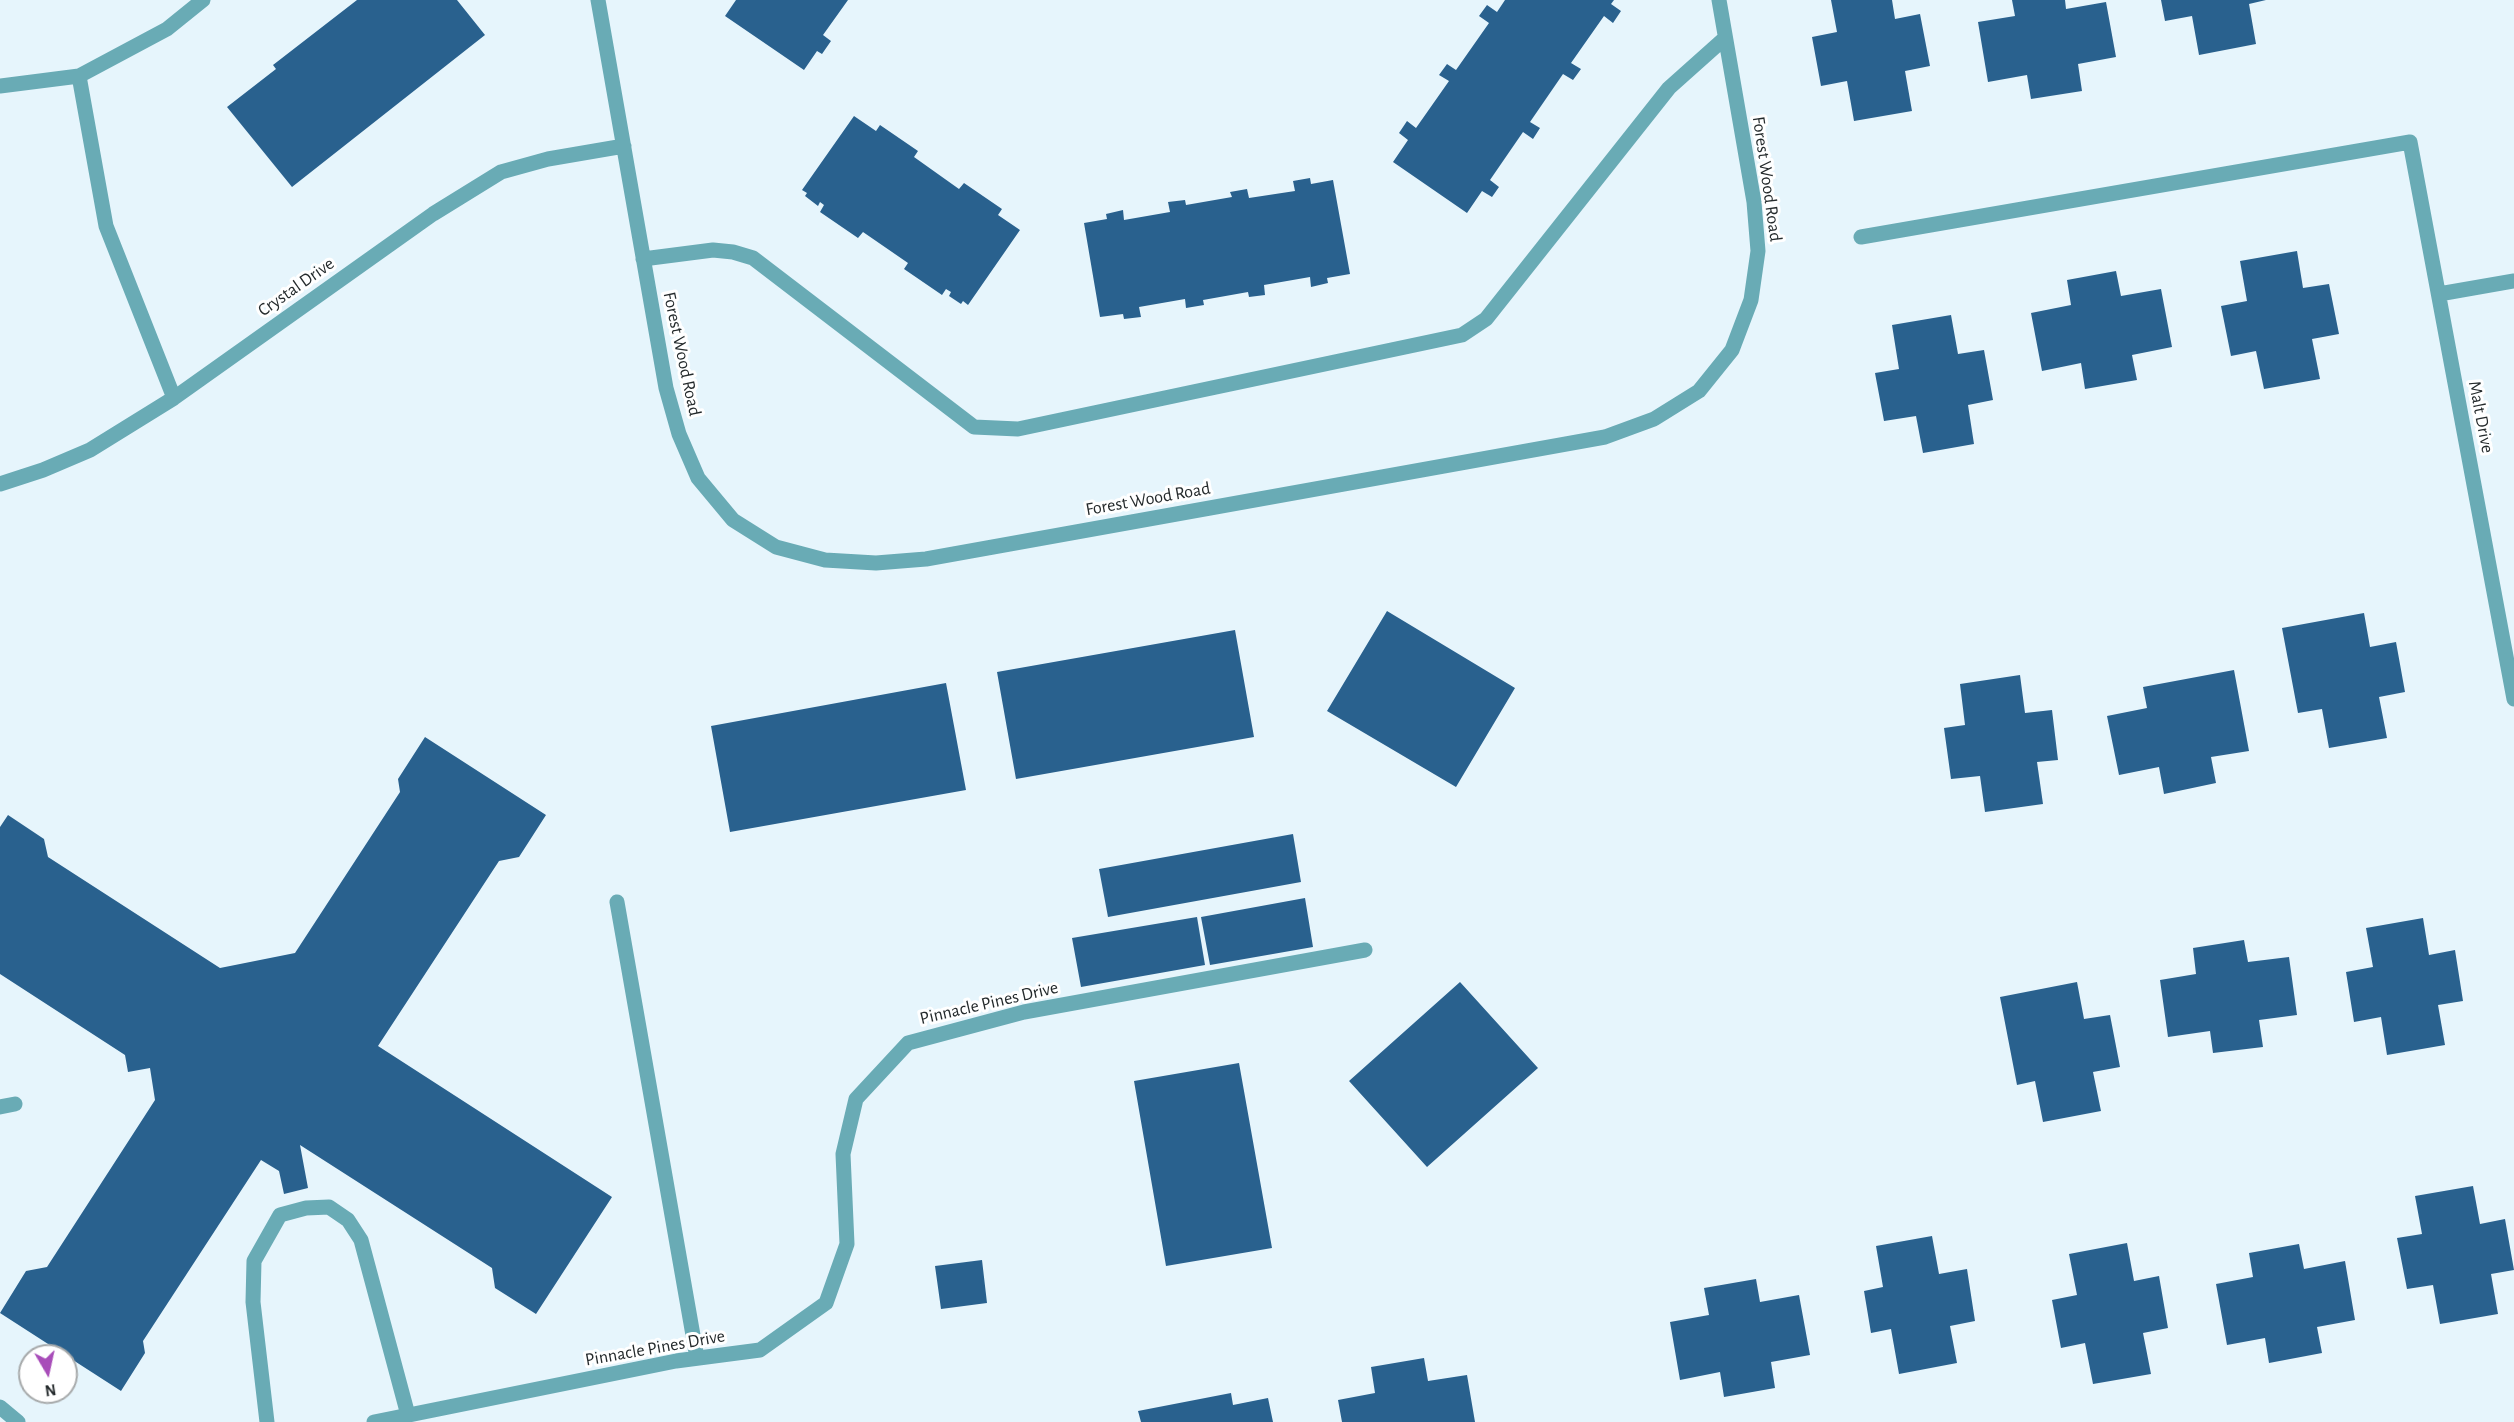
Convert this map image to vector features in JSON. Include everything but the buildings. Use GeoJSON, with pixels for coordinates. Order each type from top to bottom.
{"type":"FeatureCollection","features":[{"type":"Feature","properties":{"kind":"street"},"geometry":{"type":"LineString","coordinates":[[0,86],[80,76],[167,29],[203,0]]}},
{"type":"Feature","properties":{"kind":"street","name":"Forest Wood Road"},"geometry":{"type":"LineString","coordinates":[[598,0],[666,388],[679,434],[698,478],[733,520],[776,547],[825,560],[876,563],[926,559],[1605,437],[1654,419],[1699,391],[1732,350],[1751,300],[1758,251],[1754,202],[1719,0]]}},
{"type":"Feature","properties":{"kind":"street"},"geometry":{"type":"LineString","coordinates":[[643,259],[713,250],[733,252],[753,258],[974,427],[1018,429],[1462,335],[1486,319],[1669,88],[1725,38]]}},
{"type":"Feature","properties":{"kind":"street"},"geometry":{"type":"LineString","coordinates":[[80,76],[106,226],[174,398]]}},
{"type":"Feature","properties":{"kind":"street","name":"Malt Drive"},"geometry":{"type":"LineString","coordinates":[[1861,237],[2410,142],[2514,699]]}},
{"type":"Feature","properties":{"kind":"street","name":"Crystal Drive"},"geometry":{"type":"LineString","coordinates":[[0,484],[43,470],[90,450],[174,398],[433,214],[501,172],[548,159],[624,146]]}},
{"type":"Feature","properties":{"kind":"street"},"geometry":{"type":"LineString","coordinates":[[2439,294],[2514,280]]}},
{"type":"Feature","properties":{"kind":"street"},"geometry":{"type":"LineString","coordinates":[[617,902],[698,1358]]}},
{"type":"Feature","properties":{"kind":"street","name":"Pinnacle Pines Drive"},"geometry":{"type":"LineString","coordinates":[[374,1422],[698,1358],[760,1350],[826,1303],[847,1244],[843,1154],[856,1099],[908,1043],[1024,1012],[1365,950]]}},
{"type":"Feature","properties":{"kind":"street"},"geometry":{"type":"LineString","coordinates":[[267,1422],[253,1302],[254,1261],[280,1215],[306,1208],[329,1207],[348,1220],[361,1240],[408,1415]]}},
{"type":"Feature","properties":{"kind":"street"},"geometry":{"type":"LineString","coordinates":[[0,1407],[18,1422]]}}]}
